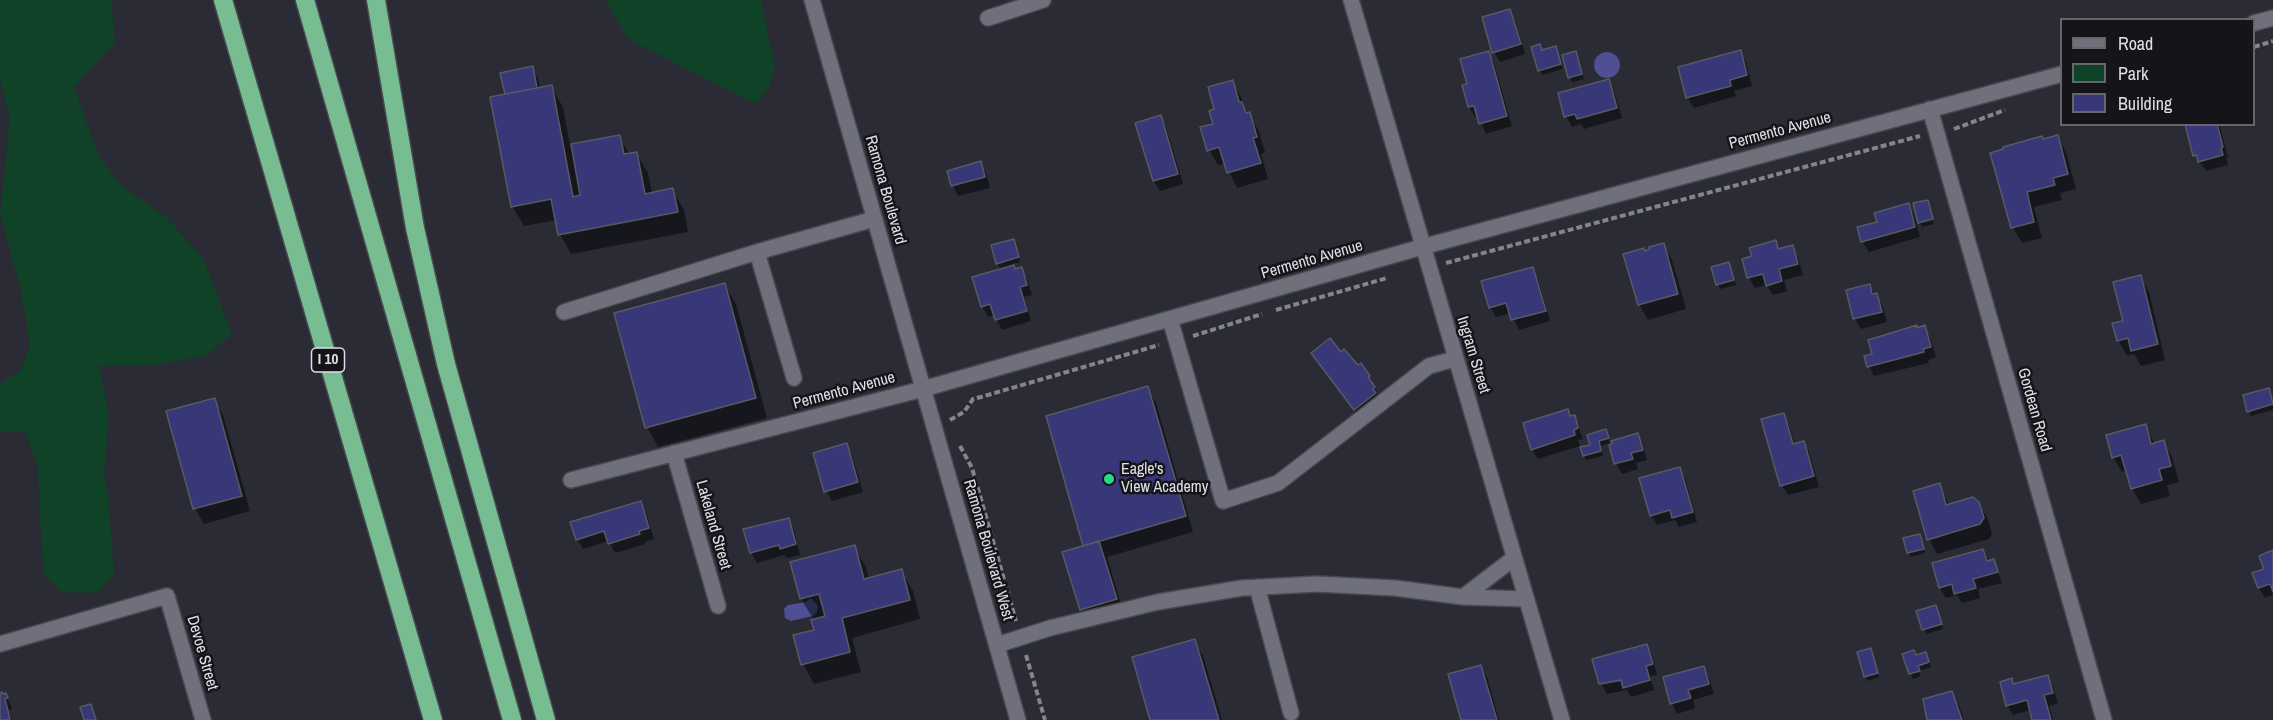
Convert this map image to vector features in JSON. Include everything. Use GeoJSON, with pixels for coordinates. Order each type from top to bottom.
{"type":"FeatureCollection","features":[{"type":"Feature","properties":{"kind":"highway","name":"I 10"},"geometry":{"type":"LineString","coordinates":[[224,0],[433,720]]}},
{"type":"Feature","properties":{"kind":"highway"},"geometry":{"type":"LineString","coordinates":[[305,0],[512,720]]}},
{"type":"Feature","properties":{"kind":"highway"},"geometry":{"type":"LineString","coordinates":[[376,0],[415,228],[441,342],[546,720]]}},
{"type":"Feature","properties":{"kind":"street","name":"Ramona Boulevard"},"geometry":{"type":"LineString","coordinates":[[812,0],[923,389]]}},
{"type":"Feature","properties":{"kind":"street"},"geometry":{"type":"LineString","coordinates":[[988,18],[1043,0]]}},
{"type":"Feature","properties":{"kind":"street","name":"Ingram Street"},"geometry":{"type":"LineString","coordinates":[[1351,0],[1562,720]]}},
{"type":"Feature","properties":{"kind":"street"},"geometry":{"type":"LineString","coordinates":[[2255,22],[2273,18]]}},
{"type":"Feature","properties":{"kind":"street","name":"Permento Avenue"},"geometry":{"type":"LineString","coordinates":[[571,480],[923,389],[1422,248],[2060,74]]}},
{"type":"Feature","properties":{"kind":"street","name":"Gordean Road"},"geometry":{"type":"LineString","coordinates":[[1930,109],[2104,720]]}},
{"type":"Feature","properties":{"kind":"street"},"geometry":{"type":"LineString","coordinates":[[564,312],[757,252],[874,219]]}},
{"type":"Feature","properties":{"kind":"street"},"geometry":{"type":"LineString","coordinates":[[757,252],[794,378]]}},
{"type":"Feature","properties":{"kind":"street"},"geometry":{"type":"LineString","coordinates":[[1170,319],[1223,501],[1278,483],[1429,366],[1455,359]]}},
{"type":"Feature","properties":{"kind":"street","name":"Ramona Boulevard West"},"geometry":{"type":"LineString","coordinates":[[923,389],[1018,720]]}},
{"type":"Feature","properties":{"kind":"street","name":"Lakeland Street"},"geometry":{"type":"LineString","coordinates":[[674,453],[718,606]]}},
{"type":"Feature","properties":{"kind":"street"},"geometry":{"type":"LineString","coordinates":[[1463,597],[1514,558]]}},
{"type":"Feature","properties":{"kind":"street"},"geometry":{"type":"LineString","coordinates":[[996,645],[1050,628],[1158,602],[1257,587],[1317,584],[1395,588],[1463,597],[1526,599]]}},
{"type":"Feature","properties":{"kind":"street"},"geometry":{"type":"LineString","coordinates":[[1257,587],[1291,713]]}},
{"type":"Feature","properties":{"kind":"street","name":"Devoe Street"},"geometry":{"type":"LineString","coordinates":[[0,644],[167,596],[203,720]]}},
{"type":"Feature","properties":{"kind":"path"},"geometry":{"type":"LineString","coordinates":[[2255,46],[2273,41]]}},
{"type":"Feature","properties":{"kind":"path"},"geometry":{"type":"LineString","coordinates":[[1428,267],[1937,131],[1957,129],[2014,106]]}},
{"type":"Feature","properties":{"kind":"path"},"geometry":{"type":"LineString","coordinates":[[1275,310],[1388,278]]}},
{"type":"Feature","properties":{"kind":"path"},"geometry":{"type":"LineString","coordinates":[[953,427],[950,418],[964,412],[973,399],[1177,341],[1264,313]]}},
{"type":"Feature","properties":{"kind":"path"},"geometry":{"type":"LineString","coordinates":[[960,445],[972,468],[1045,720]]}},
{"type":"Feature","properties":{"kind":"green space"},"geometry":{"type":"Polygon","coordinates":[[[0,0],[111,0],[115,42],[74,87],[98,155],[122,186],[166,217],[203,258],[232,334],[207,355],[153,365],[99,365],[109,415],[104,476],[108,494],[114,575],[98,593],[61,592],[45,576],[38,467],[25,431],[0,432],[0,384],[20,371],[30,346],[21,291],[0,213],[10,120],[0,78],[0,0]]]}},
{"type":"Feature","properties":{"kind":"green space"},"geometry":{"type":"Polygon","coordinates":[[[605,0],[761,0],[775,69],[768,90],[756,104],[628,39],[605,0]]]}},
{"type":"Feature","properties":{"kind":"shaded area"},"geometry":{"type":"Polygon","coordinates":[[[1607,52],[1616,56],[1620,65],[1616,74],[1607,78],[1598,74],[1594,65],[1598,56],[1607,52]]]}},
{"type":"Feature","properties":{"kind":"shaded area"},"geometry":{"type":"Polygon","coordinates":[[[811,598],[818,606],[813,616],[791,621],[785,618],[784,609],[788,605],[806,602],[811,598]]]}},
{"type":"Feature","properties":{"kind":"building"},"geometry":{"type":"Polygon","coordinates":[[[1510,9],[1521,44],[1492,53],[1482,17],[1510,9]]]}},
{"type":"Feature","properties":{"kind":"building"},"geometry":{"type":"Polygon","coordinates":[[[1540,44],[1542,50],[1556,46],[1561,64],[1538,71],[1531,47],[1540,44]]]}},
{"type":"Feature","properties":{"kind":"building"},"geometry":{"type":"Polygon","coordinates":[[[1741,50],[1747,75],[1730,80],[1731,86],[1686,98],[1678,67],[1741,50]]]}},
{"type":"Feature","properties":{"kind":"building"},"geometry":{"type":"Polygon","coordinates":[[[1489,51],[1507,116],[1479,124],[1474,106],[1468,107],[1462,85],[1467,84],[1460,59],[1489,51]]]}},
{"type":"Feature","properties":{"kind":"building"},"geometry":{"type":"Polygon","coordinates":[[[1576,51],[1582,74],[1568,78],[1562,55],[1576,51]]]}},
{"type":"Feature","properties":{"kind":"building"},"geometry":{"type":"Polygon","coordinates":[[[533,66],[537,88],[505,94],[500,73],[533,66]]]}},
{"type":"Feature","properties":{"kind":"building"},"geometry":{"type":"Polygon","coordinates":[[[1609,79],[1617,108],[1577,119],[1575,114],[1564,117],[1558,93],[1609,79]]]}},
{"type":"Feature","properties":{"kind":"building"},"geometry":{"type":"Polygon","coordinates":[[[1233,80],[1239,102],[1242,102],[1246,113],[1250,112],[1257,137],[1253,138],[1261,163],[1227,173],[1219,147],[1207,151],[1200,127],[1213,124],[1209,111],[1214,109],[1208,87],[1233,80]]]}},
{"type":"Feature","properties":{"kind":"building"},"geometry":{"type":"Polygon","coordinates":[[[552,85],[573,197],[580,195],[571,144],[620,135],[624,154],[637,152],[645,194],[673,188],[678,212],[558,235],[551,199],[511,207],[490,97],[552,85]]]}},
{"type":"Feature","properties":{"kind":"building"},"geometry":{"type":"Polygon","coordinates":[[[1161,115],[1178,174],[1153,181],[1135,123],[1161,115]]]}},
{"type":"Feature","properties":{"kind":"building"},"geometry":{"type":"Polygon","coordinates":[[[2186,126],[2218,126],[2223,155],[2198,162],[2197,155],[2193,156],[2186,126]]]}},
{"type":"Feature","properties":{"kind":"building"},"geometry":{"type":"Polygon","coordinates":[[[2058,135],[2068,174],[2053,178],[2055,185],[2027,192],[2034,222],[2011,228],[1990,153],[2042,136],[2043,139],[2058,135]]]}},
{"type":"Feature","properties":{"kind":"building"},"geometry":{"type":"Polygon","coordinates":[[[981,161],[985,177],[951,186],[947,171],[981,161]]]}},
{"type":"Feature","properties":{"kind":"building"},"geometry":{"type":"Polygon","coordinates":[[[1928,200],[1933,219],[1918,223],[1913,203],[1928,200]]]}},
{"type":"Feature","properties":{"kind":"building"},"geometry":{"type":"Polygon","coordinates":[[[1909,203],[1915,227],[1861,242],[1857,227],[1877,222],[1874,213],[1909,203]]]}},
{"type":"Feature","properties":{"kind":"building"},"geometry":{"type":"Polygon","coordinates":[[[1014,239],[1019,257],[996,264],[991,245],[1014,239]]]}},
{"type":"Feature","properties":{"kind":"building"},"geometry":{"type":"Polygon","coordinates":[[[1776,240],[1778,249],[1793,245],[1798,264],[1779,269],[1782,281],[1766,286],[1763,274],[1747,278],[1742,259],[1752,256],[1749,248],[1776,240]]]}},
{"type":"Feature","properties":{"kind":"building"},"geometry":{"type":"Polygon","coordinates":[[[1664,243],[1678,294],[1638,305],[1623,254],[1644,248],[1645,251],[1650,249],[1649,247],[1664,243]]]}},
{"type":"Feature","properties":{"kind":"building"},"geometry":{"type":"Polygon","coordinates":[[[1729,262],[1734,280],[1716,285],[1711,267],[1729,262]]]}},
{"type":"Feature","properties":{"kind":"building"},"geometry":{"type":"Polygon","coordinates":[[[1014,265],[1015,269],[1022,267],[1027,285],[1020,287],[1027,311],[995,320],[990,304],[981,307],[972,277],[1014,265]]]}},
{"type":"Feature","properties":{"kind":"building"},"geometry":{"type":"Polygon","coordinates":[[[1533,267],[1546,311],[1511,320],[1506,303],[1489,308],[1481,281],[1533,267]]]}},
{"type":"Feature","properties":{"kind":"building"},"geometry":{"type":"Polygon","coordinates":[[[2141,275],[2158,344],[2131,351],[2128,338],[2117,341],[2112,323],[2123,321],[2113,282],[2141,275]]]}},
{"type":"Feature","properties":{"kind":"building"},"geometry":{"type":"Polygon","coordinates":[[[725,283],[756,398],[645,428],[614,313],[725,283]]]}},
{"type":"Feature","properties":{"kind":"building"},"geometry":{"type":"Polygon","coordinates":[[[1870,284],[1872,294],[1877,293],[1882,312],[1853,319],[1846,290],[1870,284]]]}},
{"type":"Feature","properties":{"kind":"building"},"geometry":{"type":"Polygon","coordinates":[[[1917,325],[1917,328],[1925,325],[1931,347],[1923,349],[1924,352],[1867,367],[1864,356],[1872,354],[1868,340],[1917,325]]]}},
{"type":"Feature","properties":{"kind":"building"},"geometry":{"type":"Polygon","coordinates":[[[1330,338],[1341,352],[1344,349],[1358,365],[1361,363],[1375,387],[1373,389],[1376,393],[1354,410],[1311,353],[1330,338]]]}},
{"type":"Feature","properties":{"kind":"building","name":"Eagle's View Academy"},"geometry":{"type":"Polygon","coordinates":[[[1148,386],[1186,516],[1083,546],[1046,416],[1148,386]]]}},
{"type":"Feature","properties":{"kind":"building"},"geometry":{"type":"Polygon","coordinates":[[[2269,388],[2273,404],[2247,412],[2243,395],[2269,388]]]}},
{"type":"Feature","properties":{"kind":"building"},"geometry":{"type":"Polygon","coordinates":[[[215,398],[242,496],[193,509],[166,411],[215,398]]]}},
{"type":"Feature","properties":{"kind":"building"},"geometry":{"type":"Polygon","coordinates":[[[1568,409],[1570,416],[1575,415],[1578,428],[1574,430],[1575,435],[1531,450],[1523,423],[1568,409]]]}},
{"type":"Feature","properties":{"kind":"building"},"geometry":{"type":"Polygon","coordinates":[[[1784,413],[1793,444],[1804,441],[1814,476],[1780,486],[1761,419],[1784,413]]]}},
{"type":"Feature","properties":{"kind":"building"},"geometry":{"type":"Polygon","coordinates":[[[2146,424],[2151,444],[2164,440],[2171,466],[2159,469],[2162,480],[2131,489],[2121,455],[2112,458],[2106,435],[2146,424]]]}},
{"type":"Feature","properties":{"kind":"building"},"geometry":{"type":"Polygon","coordinates":[[[1606,429],[1609,438],[1599,441],[1601,451],[1583,456],[1580,447],[1590,445],[1587,435],[1606,429]]]}},
{"type":"Feature","properties":{"kind":"building"},"geometry":{"type":"Polygon","coordinates":[[[1638,433],[1643,450],[1631,453],[1633,459],[1614,464],[1609,445],[1612,444],[1611,441],[1638,433]]]}},
{"type":"Feature","properties":{"kind":"building"},"geometry":{"type":"Polygon","coordinates":[[[847,443],[858,482],[824,492],[813,453],[847,443]]]}},
{"type":"Feature","properties":{"kind":"building"},"geometry":{"type":"Polygon","coordinates":[[[1680,467],[1693,512],[1672,518],[1670,510],[1650,516],[1639,478],[1680,467]]]}},
{"type":"Feature","properties":{"kind":"building"},"geometry":{"type":"Polygon","coordinates":[[[1940,483],[1946,505],[1973,497],[1979,502],[1984,518],[1980,524],[1927,540],[1913,491],[1940,483]]]}},
{"type":"Feature","properties":{"kind":"building"},"geometry":{"type":"Polygon","coordinates":[[[641,501],[649,528],[639,531],[640,534],[608,544],[604,531],[576,540],[570,522],[641,501]]]}},
{"type":"Feature","properties":{"kind":"building"},"geometry":{"type":"Polygon","coordinates":[[[789,518],[796,544],[780,549],[779,545],[750,553],[743,529],[789,518]]]}},
{"type":"Feature","properties":{"kind":"building"},"geometry":{"type":"Polygon","coordinates":[[[1920,534],[1924,549],[1907,553],[1903,538],[1920,534]]]}},
{"type":"Feature","properties":{"kind":"building","name":"Eagle's View Academy"},"geometry":{"type":"Polygon","coordinates":[[[1099,541],[1117,599],[1080,610],[1062,552],[1099,541]]]}},
{"type":"Feature","properties":{"kind":"building"},"geometry":{"type":"Polygon","coordinates":[[[855,545],[864,579],[902,569],[910,600],[842,618],[850,652],[801,665],[793,635],[814,630],[811,620],[825,616],[819,594],[800,599],[790,562],[855,545]]]}},
{"type":"Feature","properties":{"kind":"building"},"geometry":{"type":"Polygon","coordinates":[[[1983,549],[1987,561],[1994,559],[1998,572],[1973,579],[1976,588],[1954,594],[1952,584],[1939,588],[1932,563],[1983,549]]]}},
{"type":"Feature","properties":{"kind":"building"},"geometry":{"type":"Polygon","coordinates":[[[2273,550],[2273,592],[2270,584],[2258,588],[2252,573],[2264,569],[2259,556],[2273,550]]]}},
{"type":"Feature","properties":{"kind":"building"},"geometry":{"type":"Polygon","coordinates":[[[1936,605],[1942,624],[1922,630],[1916,611],[1936,605]]]}},
{"type":"Feature","properties":{"kind":"building"},"geometry":{"type":"Polygon","coordinates":[[[1195,639],[1219,720],[1150,720],[1132,657],[1195,639]]]}},
{"type":"Feature","properties":{"kind":"building"},"geometry":{"type":"Polygon","coordinates":[[[1647,644],[1653,664],[1646,666],[1650,680],[1623,688],[1621,680],[1599,684],[1592,659],[1647,644]]]}},
{"type":"Feature","properties":{"kind":"building"},"geometry":{"type":"Polygon","coordinates":[[[1871,648],[1878,673],[1864,677],[1857,652],[1871,648]]]}},
{"type":"Feature","properties":{"kind":"building"},"geometry":{"type":"Polygon","coordinates":[[[1914,650],[1916,655],[1926,652],[1929,662],[1918,666],[1920,671],[1909,674],[1902,654],[1914,650]]]}},
{"type":"Feature","properties":{"kind":"building"},"geometry":{"type":"Polygon","coordinates":[[[1481,665],[1497,720],[1461,720],[1448,674],[1481,665]]]}},
{"type":"Feature","properties":{"kind":"building"},"geometry":{"type":"Polygon","coordinates":[[[1704,666],[1709,684],[1688,690],[1691,698],[1670,704],[1663,677],[1704,666]]]}},
{"type":"Feature","properties":{"kind":"building"},"geometry":{"type":"Polygon","coordinates":[[[2048,675],[2053,693],[2044,695],[2051,720],[2032,720],[2027,700],[2006,706],[2000,682],[2012,678],[2013,684],[2048,675]]]}},
{"type":"Feature","properties":{"kind":"building"},"geometry":{"type":"Polygon","coordinates":[[[1952,691],[1962,720],[1927,720],[1923,699],[1952,691]]]}},
{"type":"Feature","properties":{"kind":"building"},"geometry":{"type":"Polygon","coordinates":[[[0,693],[6,693],[8,698],[5,699],[10,719],[6,720],[0,720],[0,693]]]}},
{"type":"Feature","properties":{"kind":"building"},"geometry":{"type":"Polygon","coordinates":[[[91,704],[96,720],[84,720],[80,707],[91,704]]]}},
{"type":"Feature","properties":{"kind":"place","name":"Eagle's View Academy"},"geometry":{"type":"Point","coordinates":[1109,479]}}]}
